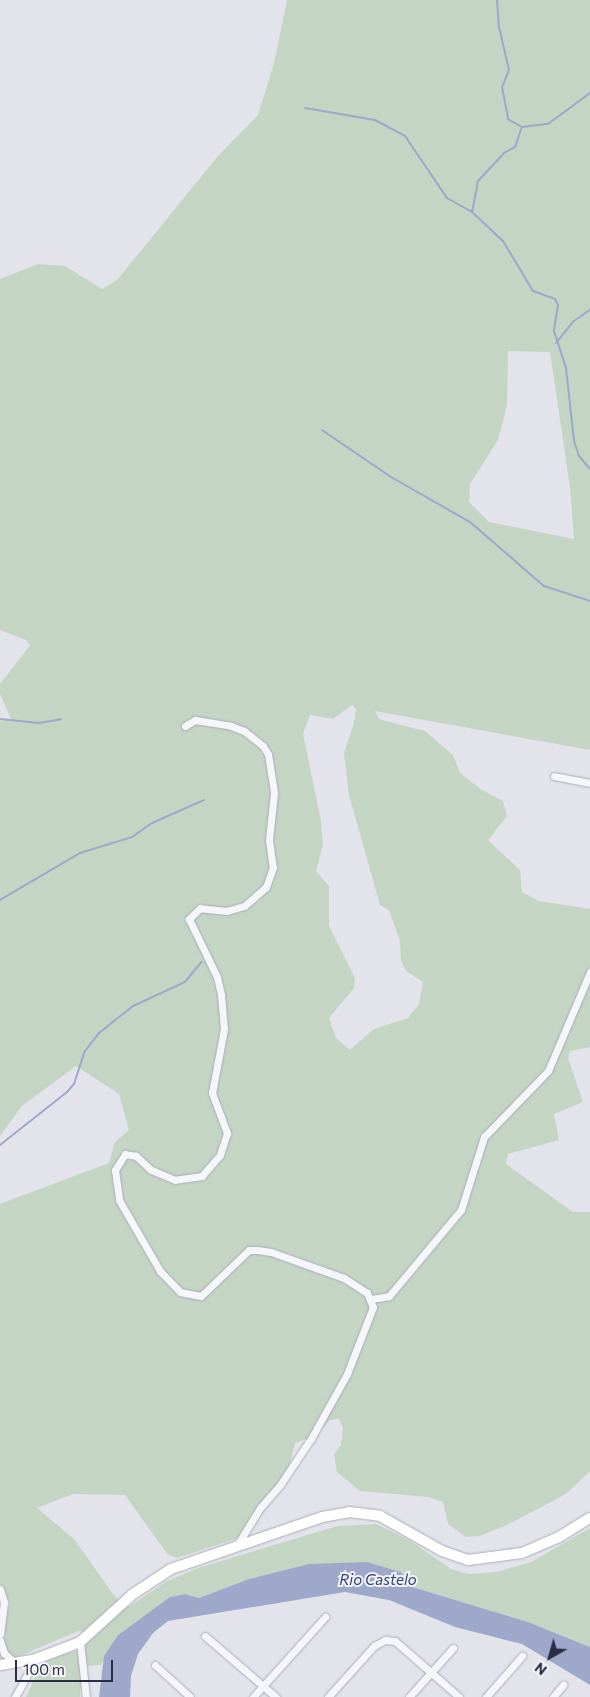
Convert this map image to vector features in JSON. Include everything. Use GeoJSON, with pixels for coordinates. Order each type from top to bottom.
{"type":"FeatureCollection","features":[{"type":"Feature","properties":{"kind":"main road"},"geometry":{"type":"LineString","coordinates":[[0,1665],[36,1659],[80,1642],[150,1580],[171,1569],[234,1549],[322,1517],[349,1512],[380,1516],[442,1551],[468,1560],[502,1557],[540,1546],[590,1518]]}},
{"type":"Feature","properties":{"kind":"street"},"geometry":{"type":"LineString","coordinates":[[185,726],[195,720],[231,726],[244,731],[263,746],[268,754],[274,793],[269,840],[273,867],[266,887],[244,906],[227,911],[200,908],[189,919],[217,977],[222,995],[224,1029],[212,1093],[227,1133],[220,1155],[202,1176],[175,1180],[151,1170],[136,1156],[125,1154],[115,1170],[120,1200],[160,1271],[180,1292],[201,1296],[249,1250],[257,1250],[270,1252],[344,1278],[360,1287],[371,1299],[371,1316],[332,1402],[304,1450],[260,1508],[234,1549]]}},
{"type":"Feature","properties":{"kind":"street"},"geometry":{"type":"LineString","coordinates":[[554,776],[590,783]]}},
{"type":"Feature","properties":{"kind":"street"},"geometry":{"type":"LineString","coordinates":[[371,1299],[388,1296],[461,1210],[484,1137],[548,1071],[590,972]]}},
{"type":"Feature","properties":{"kind":"street"},"geometry":{"type":"LineString","coordinates":[[0,1588],[4,1602],[0,1634]]}},
{"type":"Feature","properties":{"kind":"street"},"geometry":{"type":"LineString","coordinates":[[253,1697],[325,1617]]}},
{"type":"Feature","properties":{"kind":"street"},"geometry":{"type":"LineString","coordinates":[[205,1636],[276,1697]]}},
{"type":"Feature","properties":{"kind":"street"},"geometry":{"type":"LineString","coordinates":[[0,1640],[4,1653],[14,1662]]}},
{"type":"Feature","properties":{"kind":"street"},"geometry":{"type":"LineString","coordinates":[[328,1697],[374,1646],[385,1640],[395,1641],[459,1697]]}},
{"type":"Feature","properties":{"kind":"street"},"geometry":{"type":"LineString","coordinates":[[80,1642],[86,1697]]}},
{"type":"Feature","properties":{"kind":"street"},"geometry":{"type":"LineString","coordinates":[[409,1697],[453,1648]]}},
{"type":"Feature","properties":{"kind":"street"},"geometry":{"type":"LineString","coordinates":[[486,1697],[522,1656]]}},
{"type":"Feature","properties":{"kind":"street"},"geometry":{"type":"LineString","coordinates":[[15,1697],[36,1659]]}},
{"type":"Feature","properties":{"kind":"street"},"geometry":{"type":"LineString","coordinates":[[155,1665],[190,1697]]}},
{"type":"Feature","properties":{"kind":"street"},"geometry":{"type":"LineString","coordinates":[[553,1697],[563,1685]]}},
{"type":"Feature","properties":{"kind":"green space"},"geometry":{"type":"Polygon","coordinates":[[[287,0],[590,0],[590,750],[375,711],[379,719],[425,731],[453,755],[460,773],[482,790],[503,801],[507,816],[488,840],[520,870],[522,892],[539,901],[590,909],[590,1047],[570,1051],[568,1058],[583,1102],[554,1114],[559,1140],[508,1154],[506,1164],[573,1212],[590,1212],[590,1471],[566,1494],[509,1524],[480,1536],[466,1537],[448,1524],[443,1502],[428,1497],[360,1491],[337,1472],[334,1454],[341,1445],[343,1429],[339,1419],[330,1420],[315,1436],[295,1443],[287,1478],[238,1538],[177,1558],[168,1555],[125,1495],[73,1494],[37,1508],[74,1539],[113,1594],[124,1606],[130,1606],[167,1581],[198,1568],[337,1526],[376,1524],[409,1540],[451,1569],[469,1574],[497,1572],[531,1562],[590,1528],[590,1647],[528,1622],[409,1586],[401,1572],[367,1562],[256,1577],[199,1598],[185,1594],[170,1597],[118,1635],[101,1665],[85,1666],[81,1630],[10,1660],[0,1668],[0,1631],[10,1603],[0,1586],[0,1204],[109,1163],[115,1142],[129,1130],[119,1094],[76,1066],[22,1106],[0,1136],[0,721],[11,719],[0,694],[0,684],[30,645],[26,640],[0,630],[0,279],[38,264],[65,266],[102,289],[117,280],[218,156],[258,115],[274,63],[287,0]],[[508,351],[507,405],[498,440],[470,484],[469,502],[489,522],[574,539],[570,487],[550,352],[508,351]],[[352,705],[333,719],[310,715],[303,734],[321,821],[323,845],[316,871],[329,886],[329,926],[355,978],[354,988],[329,1018],[336,1038],[350,1050],[374,1029],[408,1018],[419,1004],[423,982],[406,971],[401,961],[400,941],[389,910],[380,905],[349,795],[344,753],[354,723],[356,709],[352,705]]]}},
{"type":"Feature","properties":{"kind":"green space"},"geometry":{"type":"Polygon","coordinates":[[[82,1650],[80,1697],[26,1697],[43,1659],[82,1650]]]}},
{"type":"Feature","properties":{"kind":"water","name":"Rio Castelo"},"geometry":{"type":"Polygon","coordinates":[[[367,1562],[401,1572],[409,1586],[528,1622],[590,1647],[590,1685],[522,1644],[455,1627],[389,1600],[345,1592],[168,1621],[153,1633],[138,1654],[131,1676],[130,1697],[99,1697],[104,1656],[118,1635],[170,1597],[185,1594],[199,1598],[249,1579],[309,1564],[367,1562]]]}},
{"type":"Feature","properties":{"kind":"waterway"},"geometry":{"type":"LineString","coordinates":[[497,0],[499,27],[509,70],[502,87],[508,119],[522,127],[548,124],[590,93]]}},
{"type":"Feature","properties":{"kind":"waterway"},"geometry":{"type":"LineString","coordinates":[[305,108],[375,120],[405,136],[447,198],[472,212],[503,241],[533,291],[555,299],[558,305],[554,331],[566,368],[574,441],[579,456],[590,469]]}},
{"type":"Feature","properties":{"kind":"waterway"},"geometry":{"type":"LineString","coordinates":[[472,212],[478,181],[504,153],[515,147],[522,127]]}},
{"type":"Feature","properties":{"kind":"waterway"},"geometry":{"type":"LineString","coordinates":[[556,343],[574,321],[590,310]]}},
{"type":"Feature","properties":{"kind":"waterway"},"geometry":{"type":"LineString","coordinates":[[322,430],[391,477],[470,522],[544,586],[590,601]]}},
{"type":"Feature","properties":{"kind":"waterway"},"geometry":{"type":"LineString","coordinates":[[0,719],[39,723],[61,719]]}},
{"type":"Feature","properties":{"kind":"waterway"},"geometry":{"type":"LineString","coordinates":[[0,900],[80,853],[132,837],[152,823],[204,800]]}},
{"type":"Feature","properties":{"kind":"waterway"},"geometry":{"type":"LineString","coordinates":[[0,1145],[67,1092],[74,1084],[85,1051],[99,1033],[133,1006],[185,982],[201,962]]}}]}
